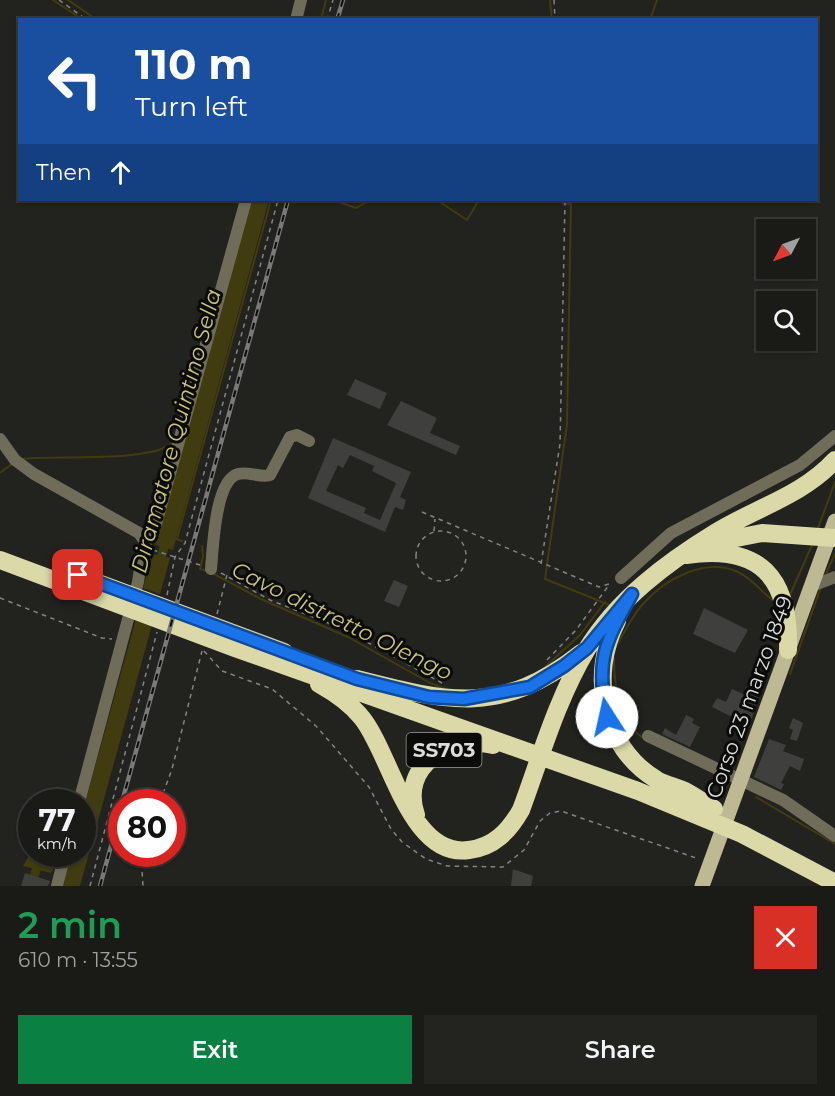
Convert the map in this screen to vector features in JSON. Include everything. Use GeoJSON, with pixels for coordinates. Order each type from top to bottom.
{"type":"FeatureCollection","features":[{"type":"Feature","properties":{"kind":"highway","name":"SS703"},"geometry":{"type":"LineString","coordinates":[[357,679],[429,697],[473,698],[530,687],[587,648],[623,607],[684,555],[714,533],[802,488],[835,460]]}},
{"type":"Feature","properties":{"kind":"highway","name":"SS703"},"geometry":{"type":"LineString","coordinates":[[684,555],[712,542],[748,534],[835,538]]}},
{"type":"Feature","properties":{"kind":"highway","name":"SS703"},"geometry":{"type":"LineString","coordinates":[[0,548],[237,642],[705,818],[792,858],[835,883]]}},
{"type":"Feature","properties":{"kind":"highway","name":"SS703"},"geometry":{"type":"LineString","coordinates":[[684,555],[711,551],[743,556],[769,576],[784,601],[788,625],[788,650]]}},
{"type":"Feature","properties":{"kind":"highway","name":"SS703"},"geometry":{"type":"LineString","coordinates":[[0,560],[115,595]]}},
{"type":"Feature","properties":{"kind":"highway","name":"SS703"},"geometry":{"type":"LineString","coordinates":[[623,607],[603,656],[603,696],[613,731],[624,750],[648,774],[714,809],[801,850],[835,870]]}},
{"type":"Feature","properties":{"kind":"highway","name":"SS703"},"geometry":{"type":"LineString","coordinates":[[237,642],[357,679],[714,809]]}},
{"type":"Feature","properties":{"kind":"highway","name":"SS703"},"geometry":{"type":"LineString","coordinates":[[237,642],[316,683],[349,704],[374,735],[403,797],[421,828],[434,842],[463,851],[480,849],[510,830],[521,810],[557,709],[587,648]]}},
{"type":"Feature","properties":{"kind":"highway","name":"SS703"},"geometry":{"type":"LineString","coordinates":[[421,828],[414,809],[415,785],[421,767],[432,756],[446,748],[466,743],[488,744],[534,753]]}},
{"type":"Feature","properties":{"kind":"main road","name":"Corso 23 marzo 1849"},"geometry":{"type":"LineString","coordinates":[[702,886],[788,650],[823,581],[835,521]]}},
{"type":"Feature","properties":{"kind":"street"},"geometry":{"type":"LineString","coordinates":[[296,18],[301,0]]}},
{"type":"Feature","properties":{"kind":"street"},"geometry":{"type":"LineString","coordinates":[[83,789],[122,639],[150,547],[246,201]]}},
{"type":"Feature","properties":{"kind":"street"},"geometry":{"type":"LineString","coordinates":[[211,569],[216,520],[224,488],[230,478],[240,473],[263,477],[270,475],[290,437],[297,435],[309,441]]}},
{"type":"Feature","properties":{"kind":"street"},"geometry":{"type":"LineString","coordinates":[[621,578],[671,533],[800,465],[835,436]]}},
{"type":"Feature","properties":{"kind":"street"},"geometry":{"type":"LineString","coordinates":[[0,439],[17,462],[139,532],[150,547]]}},
{"type":"Feature","properties":{"kind":"street"},"geometry":{"type":"LineString","coordinates":[[648,736],[783,800],[835,836]]}},
{"type":"Feature","properties":{"kind":"street"},"geometry":{"type":"LineString","coordinates":[[57,886],[62,867]]}},
{"type":"Feature","properties":{"kind":"path"},"geometry":{"type":"LineString","coordinates":[[58,0],[84,18]]}},
{"type":"Feature","properties":{"kind":"path"},"geometry":{"type":"LineString","coordinates":[[328,18],[333,0]]}},
{"type":"Feature","properties":{"kind":"path"},"geometry":{"type":"LineString","coordinates":[[554,0],[555,18]]}},
{"type":"Feature","properties":{"kind":"path"},"geometry":{"type":"LineString","coordinates":[[166,597],[175,557],[185,543],[278,201]]}},
{"type":"Feature","properties":{"kind":"path"},"geometry":{"type":"LineString","coordinates":[[543,565],[560,444],[565,201]]}},
{"type":"Feature","properties":{"kind":"path"},"geometry":{"type":"LineString","coordinates":[[422,512],[599,587],[609,585],[621,578]]}},
{"type":"Feature","properties":{"kind":"path"},"geometry":{"type":"LineString","coordinates":[[434,531],[435,518]]}},
{"type":"Feature","properties":{"kind":"path"},"geometry":{"type":"LineString","coordinates":[[442,530],[456,535],[465,548],[467,555],[462,570],[450,580],[434,580],[427,577],[417,564],[417,548],[427,535],[434,531],[442,530]]}},
{"type":"Feature","properties":{"kind":"path"},"geometry":{"type":"LineString","coordinates":[[150,547],[197,564]]}},
{"type":"Feature","properties":{"kind":"path"},"geometry":{"type":"LineString","coordinates":[[211,569],[270,600],[343,629],[442,684]]}},
{"type":"Feature","properties":{"kind":"path"},"geometry":{"type":"LineString","coordinates":[[225,582],[227,576]]}},
{"type":"Feature","properties":{"kind":"path"},"geometry":{"type":"LineString","coordinates":[[542,664],[576,630],[609,585]]}},
{"type":"Feature","properties":{"kind":"path"},"geometry":{"type":"LineString","coordinates":[[0,598],[102,638],[122,639]]}},
{"type":"Feature","properties":{"kind":"path"},"geometry":{"type":"LineString","coordinates":[[90,886],[157,632]]}},
{"type":"Feature","properties":{"kind":"path"},"geometry":{"type":"LineString","coordinates":[[165,789],[172,769],[202,651]]}},
{"type":"Feature","properties":{"kind":"path"},"geometry":{"type":"LineString","coordinates":[[142,867],[143,886]]}},
{"type":"Feature","properties":{"kind":"shaded area"},"geometry":{"type":"Polygon","coordinates":[[[250,201],[269,201],[173,550],[155,545],[250,201]]]}},
{"type":"Feature","properties":{"kind":"shaded area"},"geometry":{"type":"Polygon","coordinates":[[[153,554],[170,558],[160,594],[143,588],[153,554]]]}},
{"type":"Feature","properties":{"kind":"shaded area"},"geometry":{"type":"Polygon","coordinates":[[[136,619],[152,625],[96,828],[96,789],[89,789],[136,619]]]}},
{"type":"Feature","properties":{"kind":"shaded area"},"geometry":{"type":"Polygon","coordinates":[[[27,867],[54,867],[51,873],[27,867]]]}},
{"type":"Feature","properties":{"kind":"shaded area"},"geometry":{"type":"Polygon","coordinates":[[[67,867],[85,867],[80,886],[64,886],[67,867]]]}},
{"type":"Feature","properties":{"kind":"building"},"geometry":{"type":"Polygon","coordinates":[[[355,379],[387,393],[380,409],[347,395],[355,379]]]}},
{"type":"Feature","properties":{"kind":"building"},"geometry":{"type":"Polygon","coordinates":[[[401,401],[437,418],[430,433],[460,446],[456,455],[387,425],[401,401]]]}},
{"type":"Feature","properties":{"kind":"building"},"geometry":{"type":"Polygon","coordinates":[[[333,438],[411,472],[400,497],[406,500],[403,510],[395,507],[385,532],[308,498],[333,438]],[[350,455],[343,468],[338,465],[326,491],[366,508],[364,513],[380,520],[396,483],[372,471],[374,466],[350,455]]]}},
{"type":"Feature","properties":{"kind":"building"},"geometry":{"type":"Polygon","coordinates":[[[394,580],[408,586],[399,607],[384,601],[394,580]]]}},
{"type":"Feature","properties":{"kind":"building"},"geometry":{"type":"Polygon","coordinates":[[[704,608],[748,630],[735,653],[693,634],[704,608]]]}},
{"type":"Feature","properties":{"kind":"building"},"geometry":{"type":"Polygon","coordinates":[[[732,689],[748,696],[750,691],[759,694],[751,721],[734,714],[732,717],[712,707],[717,698],[726,702],[732,689]]]}},
{"type":"Feature","properties":{"kind":"building"},"geometry":{"type":"Polygon","coordinates":[[[686,715],[694,719],[692,723],[700,727],[690,747],[662,734],[665,728],[676,735],[686,715]]]}},
{"type":"Feature","properties":{"kind":"building"},"geometry":{"type":"Polygon","coordinates":[[[793,718],[803,723],[797,741],[790,739],[793,730],[789,728],[793,718]]]}},
{"type":"Feature","properties":{"kind":"building"},"geometry":{"type":"Polygon","coordinates":[[[769,739],[786,745],[783,751],[804,759],[800,771],[790,766],[781,783],[784,784],[781,790],[754,777],[769,739]]]}},
{"type":"Feature","properties":{"kind":"building"},"geometry":{"type":"Polygon","coordinates":[[[513,869],[533,876],[531,886],[511,886],[513,869]]]}},
{"type":"Feature","properties":{"kind":"building"},"geometry":{"type":"Polygon","coordinates":[[[25,873],[50,881],[48,886],[21,886],[25,873]]]}},
{"type":"Feature","properties":{"kind":"waterway","name":"Cavo distretto Olengo"},"geometry":{"type":"LineString","coordinates":[[53,0],[80,18]]}},
{"type":"Feature","properties":{"kind":"waterway","name":"Cavo distretto Olengo"},"geometry":{"type":"LineString","coordinates":[[68,0],[94,18]]}},
{"type":"Feature","properties":{"kind":"waterway","name":"Cavo distretto Olengo"},"geometry":{"type":"LineString","coordinates":[[322,18],[326,0]]}},
{"type":"Feature","properties":{"kind":"waterway","name":"Cavo distretto Olengo"},"geometry":{"type":"LineString","coordinates":[[550,0],[552,18]]}},
{"type":"Feature","properties":{"kind":"waterway","name":"Cavo distretto Olengo"},"geometry":{"type":"LineString","coordinates":[[651,18],[657,0]]}},
{"type":"Feature","properties":{"kind":"waterway","name":"Cavo distretto Olengo"},"geometry":{"type":"LineString","coordinates":[[177,539],[271,201]]}},
{"type":"Feature","properties":{"kind":"waterway","name":"Cavo distretto Olengo"},"geometry":{"type":"LineString","coordinates":[[336,201],[356,208],[368,201]]}},
{"type":"Feature","properties":{"kind":"waterway","name":"Cavo distretto Olengo"},"geometry":{"type":"LineString","coordinates":[[438,201],[467,220],[478,201]]}},
{"type":"Feature","properties":{"kind":"waterway","name":"Cavo distretto Olengo"},"geometry":{"type":"LineString","coordinates":[[562,201],[562,203],[570,204]]}},
{"type":"Feature","properties":{"kind":"waterway","name":"Cavo distretto Olengo"},"geometry":{"type":"LineString","coordinates":[[571,201],[567,424],[545,579],[612,606]]}},
{"type":"Feature","properties":{"kind":"waterway","name":"Cavo distretto Olengo"},"geometry":{"type":"LineString","coordinates":[[21,459],[125,456],[162,449],[173,442]]}},
{"type":"Feature","properties":{"kind":"waterway","name":"Cavo distretto Olengo"},"geometry":{"type":"LineString","coordinates":[[0,473],[13,463]]}},
{"type":"Feature","properties":{"kind":"waterway","name":"Cavo distretto Olengo"},"geometry":{"type":"LineString","coordinates":[[818,528],[835,482]]}},
{"type":"Feature","properties":{"kind":"waterway","name":"Diramatore Quintino Sella"},"geometry":{"type":"LineString","coordinates":[[159,566],[167,536]]}},
{"type":"Feature","properties":{"kind":"waterway","name":"Cavo distretto Olengo"},"geometry":{"type":"LineString","coordinates":[[173,538],[182,541]]}},
{"type":"Feature","properties":{"kind":"waterway","name":"Cavo distretto Olengo"},"geometry":{"type":"LineString","coordinates":[[789,597],[812,545]]}},
{"type":"Feature","properties":{"kind":"waterway","name":"Cavo distretto Olengo"},"geometry":{"type":"LineString","coordinates":[[202,546],[203,556],[200,569],[207,571]]}},
{"type":"Feature","properties":{"kind":"waterway"},"geometry":{"type":"LineString","coordinates":[[825,576],[835,554]]}},
{"type":"Feature","properties":{"kind":"waterway","name":"Cavo distretto Olengo"},"geometry":{"type":"LineString","coordinates":[[616,647],[635,614],[652,595],[674,579],[699,569],[712,567],[738,572],[774,601]]}},
{"type":"Feature","properties":{"kind":"waterway","name":"Cavo distretto Olengo"},"geometry":{"type":"LineString","coordinates":[[212,573],[263,600],[348,637],[430,683],[446,689]]}},
{"type":"Feature","properties":{"kind":"waterway"},"geometry":{"type":"LineString","coordinates":[[790,674],[821,587]]}},
{"type":"Feature","properties":{"kind":"waterway","name":"Cavo distretto Olengo"},"geometry":{"type":"LineString","coordinates":[[544,668],[580,635],[605,602]]}},
{"type":"Feature","properties":{"kind":"waterway","name":"Cavo distretto Olengo"},"geometry":{"type":"LineString","coordinates":[[614,658],[615,680],[623,714],[636,732],[645,739]]}},
{"type":"Feature","properties":{"kind":"waterway","name":"Cavo distretto Olengo"},"geometry":{"type":"LineString","coordinates":[[756,797],[835,844]]}},
{"type":"Feature","properties":{"kind":"waterway"},"geometry":{"type":"LineString","coordinates":[[31,886],[37,867]]}},
{"type":"Feature","properties":{"kind":"railway"},"geometry":{"type":"LineString","coordinates":[[338,18],[343,0]]}},
{"type":"Feature","properties":{"kind":"railway"},"geometry":{"type":"LineString","coordinates":[[126,789],[288,201]]}},
{"type":"Feature","properties":{"kind":"railway"},"geometry":{"type":"LineString","coordinates":[[100,886],[108,857]]}},
{"type":"Feature","properties":{"kind":"route"},"geometry":{"type":"LineString","coordinates":[[78,575],[357,679],[429,697],[464,699],[502,694],[530,687],[564,666],[587,648],[606,622],[632,594],[610,635],[603,656],[603,696],[607,717]]}}]}
